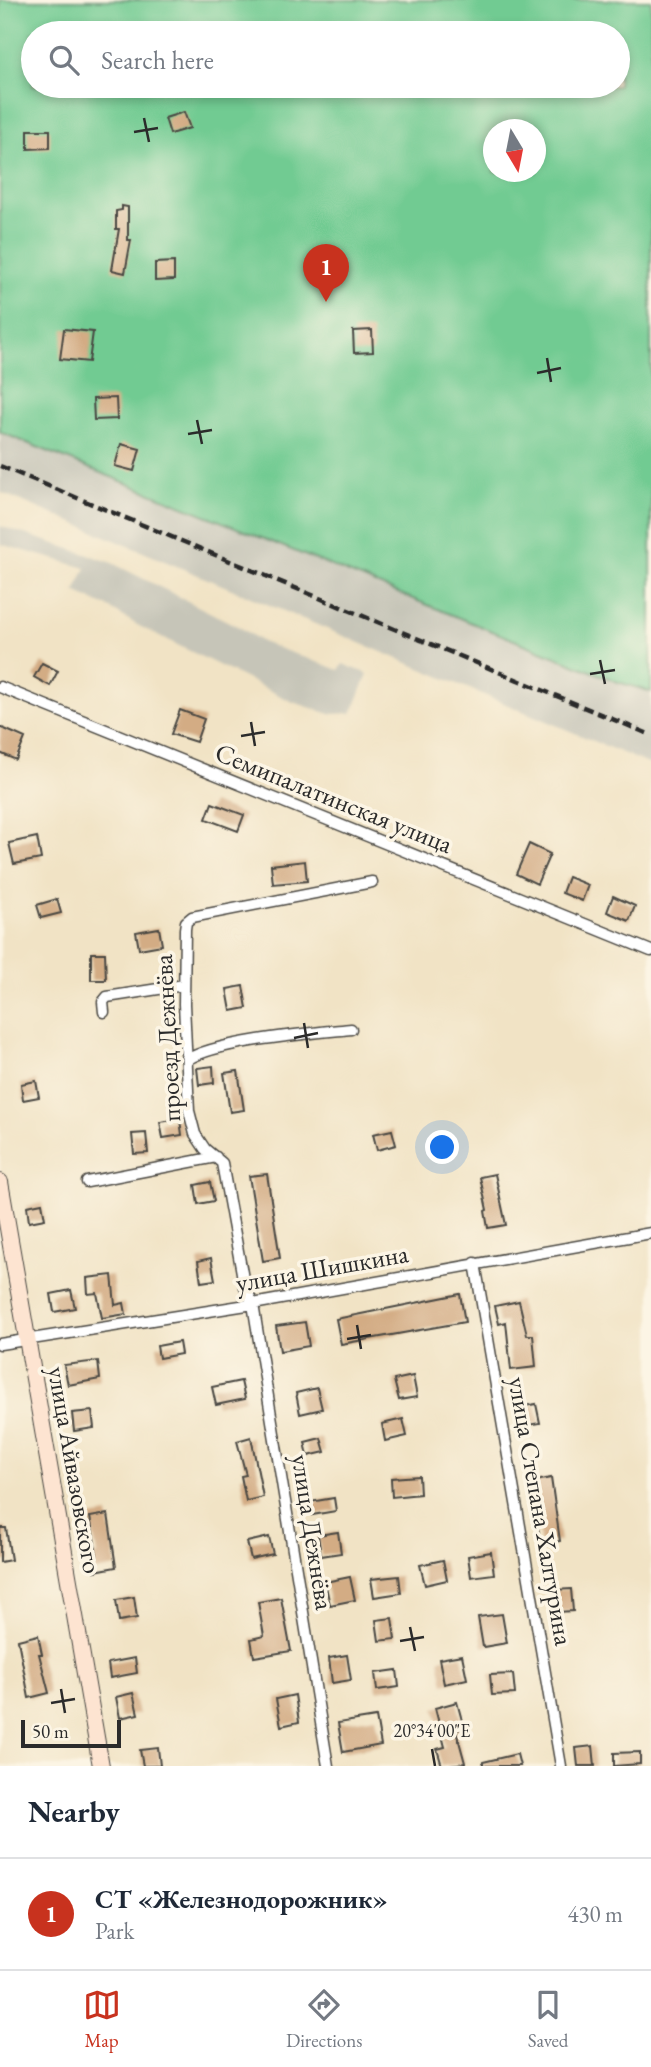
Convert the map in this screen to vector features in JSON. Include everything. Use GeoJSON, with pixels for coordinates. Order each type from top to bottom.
{"type":"FeatureCollection","features":[{"type":"Feature","properties":{"kind":"street","name":"Семипалатинская улица"},"geometry":{"type":"LineString","coordinates":[[0,687],[651,951]]}},
{"type":"Feature","properties":{"kind":"street","name":"проезд Дежнёва"},"geometry":{"type":"LineString","coordinates":[[253,1304],[244,1284],[222,1163],[205,1149],[195,1134],[190,1111],[184,985],[186,922],[201,915],[372,882]]}},
{"type":"Feature","properties":{"kind":"street"},"geometry":{"type":"LineString","coordinates":[[104,1013],[103,1002],[107,997],[184,985]]}},
{"type":"Feature","properties":{"kind":"street"},"geometry":{"type":"LineString","coordinates":[[187,1060],[196,1054],[226,1047],[351,1029]]}},
{"type":"Feature","properties":{"kind":"street"},"geometry":{"type":"LineString","coordinates":[[87,1182],[216,1157]]}},
{"type":"Feature","properties":{"kind":"street","name":"улица Айвазовского"},"geometry":{"type":"LineString","coordinates":[[0,1182],[101,1766]]}},
{"type":"Feature","properties":{"kind":"street","name":"улица Шишкина"},"geometry":{"type":"LineString","coordinates":[[0,1344],[253,1304],[651,1233]]}},
{"type":"Feature","properties":{"kind":"street","name":"улица Степана Халтурина"},"geometry":{"type":"LineString","coordinates":[[475,1263],[561,1766]]}},
{"type":"Feature","properties":{"kind":"street","name":"улица Дежнёва"},"geometry":{"type":"LineString","coordinates":[[253,1304],[328,1766]]}},
{"type":"Feature","properties":{"kind":"shaded area"},"geometry":{"type":"Polygon","coordinates":[[[0,429],[651,691],[651,765],[0,492],[0,429]]]}},
{"type":"Feature","properties":{"kind":"shaded area"},"geometry":{"type":"Polygon","coordinates":[[[0,526],[110,562],[241,628],[264,643],[339,670],[343,664],[368,674],[352,713],[330,714],[293,702],[75,592],[86,568],[0,544],[0,526]]]}},
{"type":"Feature","properties":{"kind":"green space"},"geometry":{"type":"Polygon","coordinates":[[[0,0],[651,0],[651,692],[618,682],[0,432],[0,0]]]}},
{"type":"Feature","properties":{"kind":"building"},"geometry":{"type":"Polygon","coordinates":[[[184,112],[190,128],[170,134],[165,118],[184,112]]]}},
{"type":"Feature","properties":{"kind":"building"},"geometry":{"type":"Polygon","coordinates":[[[28,130],[50,130],[50,148],[28,149],[28,130]]]}},
{"type":"Feature","properties":{"kind":"building"},"geometry":{"type":"Polygon","coordinates":[[[122,206],[128,207],[128,240],[131,240],[125,273],[112,270],[119,229],[116,229],[116,211],[122,210],[122,206]]]}},
{"type":"Feature","properties":{"kind":"building"},"geometry":{"type":"Polygon","coordinates":[[[174,262],[174,280],[155,281],[155,263],[174,262]]]}},
{"type":"Feature","properties":{"kind":"building"},"geometry":{"type":"Polygon","coordinates":[[[64,329],[93,332],[89,362],[60,359],[64,329]]]}},
{"type":"Feature","properties":{"kind":"building"},"geometry":{"type":"Polygon","coordinates":[[[372,330],[373,352],[354,353],[353,331],[372,330]]]}},
{"type":"Feature","properties":{"kind":"building"},"geometry":{"type":"Polygon","coordinates":[[[116,398],[117,419],[94,420],[93,399],[116,398]]]}},
{"type":"Feature","properties":{"kind":"building"},"geometry":{"type":"Polygon","coordinates":[[[121,444],[140,449],[134,471],[115,466],[121,444]]]}},
{"type":"Feature","properties":{"kind":"building"},"geometry":{"type":"Polygon","coordinates":[[[42,663],[58,671],[50,686],[34,677],[42,663]]]}},
{"type":"Feature","properties":{"kind":"building"},"geometry":{"type":"Polygon","coordinates":[[[180,710],[204,719],[196,742],[171,734],[180,710]]]}},
{"type":"Feature","properties":{"kind":"building"},"geometry":{"type":"Polygon","coordinates":[[[0,727],[25,738],[16,760],[0,753],[0,727]]]}},
{"type":"Feature","properties":{"kind":"building"},"geometry":{"type":"Polygon","coordinates":[[[212,803],[244,815],[238,831],[206,819],[212,803]]]}},
{"type":"Feature","properties":{"kind":"building"},"geometry":{"type":"Polygon","coordinates":[[[37,837],[41,859],[14,864],[9,843],[37,837]]]}},
{"type":"Feature","properties":{"kind":"building"},"geometry":{"type":"Polygon","coordinates":[[[529,844],[550,854],[537,884],[516,874],[529,844]]]}},
{"type":"Feature","properties":{"kind":"building"},"geometry":{"type":"Polygon","coordinates":[[[305,861],[307,881],[273,884],[271,865],[305,861]]]}},
{"type":"Feature","properties":{"kind":"building"},"geometry":{"type":"Polygon","coordinates":[[[568,877],[588,885],[582,901],[562,893],[568,877]]]}},
{"type":"Feature","properties":{"kind":"building"},"geometry":{"type":"Polygon","coordinates":[[[613,896],[635,906],[629,921],[607,912],[613,896]]]}},
{"type":"Feature","properties":{"kind":"building"},"geometry":{"type":"Polygon","coordinates":[[[57,899],[61,913],[41,918],[37,905],[57,899]]]}},
{"type":"Feature","properties":{"kind":"building"},"geometry":{"type":"Polygon","coordinates":[[[159,928],[162,945],[139,949],[136,932],[159,928]]]}},
{"type":"Feature","properties":{"kind":"building"},"geometry":{"type":"Polygon","coordinates":[[[91,953],[105,953],[106,980],[91,980],[91,953]]]}},
{"type":"Feature","properties":{"kind":"building"},"geometry":{"type":"Polygon","coordinates":[[[243,986],[247,1008],[231,1011],[227,989],[243,986]]]}},
{"type":"Feature","properties":{"kind":"building"},"geometry":{"type":"Polygon","coordinates":[[[213,1066],[214,1083],[199,1085],[197,1068],[213,1066]]]}},
{"type":"Feature","properties":{"kind":"building"},"geometry":{"type":"Polygon","coordinates":[[[238,1071],[244,1110],[230,1112],[224,1073],[238,1071]]]}},
{"type":"Feature","properties":{"kind":"building"},"geometry":{"type":"Polygon","coordinates":[[[36,1081],[39,1097],[23,1100],[21,1084],[36,1081]]]}},
{"type":"Feature","properties":{"kind":"building"},"geometry":{"type":"Polygon","coordinates":[[[180,1119],[182,1135],[163,1138],[160,1122],[180,1119]]]}},
{"type":"Feature","properties":{"kind":"building"},"geometry":{"type":"Polygon","coordinates":[[[392,1130],[396,1145],[377,1150],[373,1134],[392,1130]]]}},
{"type":"Feature","properties":{"kind":"building"},"geometry":{"type":"Polygon","coordinates":[[[146,1133],[148,1153],[134,1154],[132,1134],[146,1133]]]}},
{"type":"Feature","properties":{"kind":"building"},"geometry":{"type":"Polygon","coordinates":[[[267,1174],[280,1258],[263,1261],[249,1176],[267,1174]]]}},
{"type":"Feature","properties":{"kind":"building"},"geometry":{"type":"Polygon","coordinates":[[[495,1174],[506,1225],[488,1228],[480,1177],[495,1174]]]}},
{"type":"Feature","properties":{"kind":"building"},"geometry":{"type":"Polygon","coordinates":[[[210,1182],[214,1201],[198,1204],[195,1185],[210,1182]]]}},
{"type":"Feature","properties":{"kind":"building"},"geometry":{"type":"Polygon","coordinates":[[[42,1203],[45,1219],[29,1222],[27,1206],[42,1203]]]}},
{"type":"Feature","properties":{"kind":"building"},"geometry":{"type":"Polygon","coordinates":[[[211,1258],[215,1280],[201,1282],[198,1261],[211,1258]]]}},
{"type":"Feature","properties":{"kind":"building"},"geometry":{"type":"Polygon","coordinates":[[[112,1275],[115,1305],[124,1303],[126,1314],[102,1318],[97,1293],[88,1294],[87,1278],[112,1275]]]}},
{"type":"Feature","properties":{"kind":"building"},"geometry":{"type":"Polygon","coordinates":[[[71,1290],[75,1308],[54,1312],[51,1294],[71,1290]]]}},
{"type":"Feature","properties":{"kind":"building"},"geometry":{"type":"Polygon","coordinates":[[[460,1294],[465,1322],[341,1344],[336,1319],[460,1294]]]}},
{"type":"Feature","properties":{"kind":"building"},"geometry":{"type":"Polygon","coordinates":[[[519,1301],[527,1335],[533,1335],[536,1367],[511,1370],[506,1322],[499,1324],[495,1306],[519,1301]]]}},
{"type":"Feature","properties":{"kind":"building"},"geometry":{"type":"Polygon","coordinates":[[[305,1322],[309,1346],[280,1351],[276,1326],[305,1322]]]}},
{"type":"Feature","properties":{"kind":"building"},"geometry":{"type":"Polygon","coordinates":[[[179,1342],[181,1354],[159,1358],[157,1346],[179,1342]]]}},
{"type":"Feature","properties":{"kind":"building"},"geometry":{"type":"Polygon","coordinates":[[[98,1361],[100,1379],[68,1385],[64,1365],[98,1361]]]}},
{"type":"Feature","properties":{"kind":"building"},"geometry":{"type":"Polygon","coordinates":[[[413,1376],[417,1397],[399,1400],[394,1380],[413,1376]]]}},
{"type":"Feature","properties":{"kind":"building"},"geometry":{"type":"Polygon","coordinates":[[[241,1381],[245,1399],[216,1405],[212,1387],[241,1381]]]}},
{"type":"Feature","properties":{"kind":"building"},"geometry":{"type":"Polygon","coordinates":[[[317,1388],[322,1409],[300,1414],[296,1393],[317,1388]]]}},
{"type":"Feature","properties":{"kind":"building"},"geometry":{"type":"Polygon","coordinates":[[[536,1404],[540,1423],[522,1426],[519,1407],[536,1404]]]}},
{"type":"Feature","properties":{"kind":"building"},"geometry":{"type":"Polygon","coordinates":[[[92,1411],[94,1428],[74,1431],[72,1413],[92,1411]]]}},
{"type":"Feature","properties":{"kind":"building"},"geometry":{"type":"Polygon","coordinates":[[[403,1419],[407,1436],[385,1441],[382,1424],[403,1419]]]}},
{"type":"Feature","properties":{"kind":"building"},"geometry":{"type":"Polygon","coordinates":[[[251,1437],[263,1497],[246,1501],[241,1476],[246,1475],[237,1441],[251,1437]]]}},
{"type":"Feature","properties":{"kind":"building"},"geometry":{"type":"Polygon","coordinates":[[[321,1438],[325,1452],[308,1456],[305,1442],[321,1438]]]}},
{"type":"Feature","properties":{"kind":"building"},"geometry":{"type":"Polygon","coordinates":[[[419,1476],[420,1494],[392,1497],[391,1478],[419,1476]]]}},
{"type":"Feature","properties":{"kind":"building"},"geometry":{"type":"Polygon","coordinates":[[[551,1478],[560,1541],[541,1545],[530,1482],[551,1478]]]}},
{"type":"Feature","properties":{"kind":"building"},"geometry":{"type":"Polygon","coordinates":[[[334,1498],[336,1511],[312,1515],[310,1502],[334,1498]]]}},
{"type":"Feature","properties":{"kind":"building"},"geometry":{"type":"Polygon","coordinates":[[[108,1514],[116,1567],[95,1571],[93,1556],[97,1555],[90,1517],[108,1514]]]}},
{"type":"Feature","properties":{"kind":"building"},"geometry":{"type":"Polygon","coordinates":[[[0,1528],[6,1528],[11,1560],[0,1562],[0,1528]]]}},
{"type":"Feature","properties":{"kind":"building"},"geometry":{"type":"Polygon","coordinates":[[[338,1532],[341,1553],[321,1556],[318,1535],[338,1532]]]}},
{"type":"Feature","properties":{"kind":"building"},"geometry":{"type":"Polygon","coordinates":[[[269,1537],[273,1554],[251,1559],[247,1542],[269,1537]]]}},
{"type":"Feature","properties":{"kind":"building"},"geometry":{"type":"Polygon","coordinates":[[[491,1552],[494,1574],[471,1577],[468,1556],[491,1552]]]}},
{"type":"Feature","properties":{"kind":"building"},"geometry":{"type":"Polygon","coordinates":[[[443,1560],[447,1580],[425,1585],[420,1565],[443,1560]]]}},
{"type":"Feature","properties":{"kind":"building"},"geometry":{"type":"Polygon","coordinates":[[[399,1576],[401,1593],[374,1597],[371,1579],[399,1576]]]}},
{"type":"Feature","properties":{"kind":"building"},"geometry":{"type":"Polygon","coordinates":[[[350,1577],[355,1600],[330,1605],[325,1582],[350,1577]]]}},
{"type":"Feature","properties":{"kind":"building"},"geometry":{"type":"Polygon","coordinates":[[[571,1589],[573,1611],[557,1612],[555,1590],[571,1589]]]}},
{"type":"Feature","properties":{"kind":"building"},"geometry":{"type":"Polygon","coordinates":[[[134,1597],[137,1618],[119,1621],[116,1600],[134,1597]]]}},
{"type":"Feature","properties":{"kind":"building"},"geometry":{"type":"Polygon","coordinates":[[[281,1598],[291,1651],[254,1657],[251,1639],[264,1636],[258,1602],[281,1598]]]}},
{"type":"Feature","properties":{"kind":"building"},"geometry":{"type":"Polygon","coordinates":[[[502,1614],[507,1643],[483,1647],[478,1617],[502,1614]]]}},
{"type":"Feature","properties":{"kind":"building"},"geometry":{"type":"Polygon","coordinates":[[[392,1618],[395,1639],[379,1641],[376,1620],[392,1618]]]}},
{"type":"Feature","properties":{"kind":"building"},"geometry":{"type":"Polygon","coordinates":[[[38,1635],[42,1654],[39,1654],[49,1693],[29,1698],[18,1640],[38,1635]]]}},
{"type":"Feature","properties":{"kind":"building"},"geometry":{"type":"Polygon","coordinates":[[[347,1655],[351,1680],[332,1683],[329,1658],[347,1655]]]}},
{"type":"Feature","properties":{"kind":"building"},"geometry":{"type":"Polygon","coordinates":[[[462,1655],[467,1679],[444,1684],[439,1659],[462,1655]]]}},
{"type":"Feature","properties":{"kind":"building"},"geometry":{"type":"Polygon","coordinates":[[[135,1658],[137,1673],[110,1678],[108,1663],[135,1658]]]}},
{"type":"Feature","properties":{"kind":"building"},"geometry":{"type":"Polygon","coordinates":[[[397,1670],[399,1687],[377,1690],[375,1673],[397,1670]]]}},
{"type":"Feature","properties":{"kind":"building"},"geometry":{"type":"Polygon","coordinates":[[[513,1674],[515,1694],[492,1695],[490,1675],[513,1674]]]}},
{"type":"Feature","properties":{"kind":"building"},"geometry":{"type":"Polygon","coordinates":[[[133,1693],[138,1714],[120,1718],[116,1697],[133,1693]]]}},
{"type":"Feature","properties":{"kind":"building"},"geometry":{"type":"Polygon","coordinates":[[[295,1695],[299,1722],[281,1726],[276,1699],[295,1695]]]}},
{"type":"Feature","properties":{"kind":"building"},"geometry":{"type":"Polygon","coordinates":[[[457,1702],[464,1728],[456,1730],[465,1763],[442,1766],[437,1749],[445,1747],[435,1708],[457,1702]]]}},
{"type":"Feature","properties":{"kind":"building"},"geometry":{"type":"Polygon","coordinates":[[[376,1717],[381,1745],[343,1752],[338,1723],[376,1717]]]}},
{"type":"Feature","properties":{"kind":"building"},"geometry":{"type":"Polygon","coordinates":[[[593,1746],[595,1766],[578,1766],[576,1748],[593,1746]]]}},
{"type":"Feature","properties":{"kind":"building"},"geometry":{"type":"Polygon","coordinates":[[[158,1748],[160,1766],[143,1766],[140,1750],[158,1748]]]}},
{"type":"Feature","properties":{"kind":"building"},"geometry":{"type":"Polygon","coordinates":[[[640,1752],[640,1764],[614,1766],[614,1753],[640,1752]]]}},
{"type":"Feature","properties":{"kind":"building"},"geometry":{"type":"Polygon","coordinates":[[[517,1754],[520,1766],[483,1766],[483,1762],[517,1754]]]}},
{"type":"Feature","properties":{"kind":"railway"},"geometry":{"type":"LineString","coordinates":[[0,466],[651,735]]}},
{"type":"Feature","properties":{"kind":"place","name":"СТ «Железнодорожник»"},"geometry":{"type":"Point","coordinates":[326,302]}}]}
